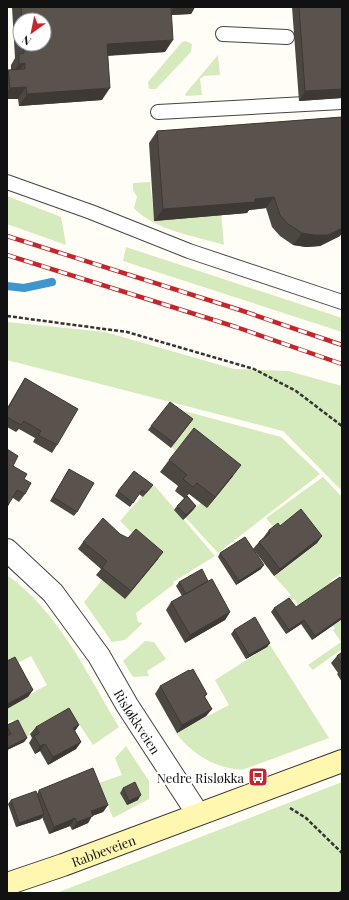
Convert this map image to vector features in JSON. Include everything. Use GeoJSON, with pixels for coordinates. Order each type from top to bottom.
{"type":"FeatureCollection","features":[{"type":"Feature","properties":{"kind":"street","name":"Risløkkveien"},"geometry":{"type":"LineString","coordinates":[[7,550],[58,599],[98,656],[127,705],[198,814]]}},
{"type":"Feature","properties":{"kind":"street"},"geometry":{"type":"LineString","coordinates":[[198,814],[342,761]]}},
{"type":"Feature","properties":{"kind":"street","name":"Rabbeveien"},"geometry":{"type":"LineString","coordinates":[[7,884],[63,866],[198,814]]}},
{"type":"Feature","properties":{"kind":"lane"},"geometry":{"type":"LineString","coordinates":[[223,34],[287,37]]}},
{"type":"Feature","properties":{"kind":"lane"},"geometry":{"type":"LineString","coordinates":[[158,112],[342,102]]}},
{"type":"Feature","properties":{"kind":"lane"},"geometry":{"type":"LineString","coordinates":[[7,182],[91,212],[189,251],[342,302]]}},
{"type":"Feature","properties":{"kind":"path"},"geometry":{"type":"LineString","coordinates":[[7,316],[127,332],[254,369],[296,391],[342,426]]}},
{"type":"Feature","properties":{"kind":"path"},"geometry":{"type":"LineString","coordinates":[[285,805],[306,818],[342,853]]}},
{"type":"Feature","properties":{"kind":"green space"},"geometry":{"type":"Polygon","coordinates":[[[186,41],[192,44],[191,52],[156,89],[149,89],[148,82],[182,42],[186,41]]]}},
{"type":"Feature","properties":{"kind":"green space"},"geometry":{"type":"Polygon","coordinates":[[[218,55],[220,75],[204,76],[200,79],[202,95],[186,96],[185,94],[218,55]]]}},
{"type":"Feature","properties":{"kind":"green space"},"geometry":{"type":"Polygon","coordinates":[[[150,182],[154,217],[221,212],[224,245],[163,227],[142,216],[134,208],[137,197],[133,190],[133,183],[150,182]]]}},
{"type":"Feature","properties":{"kind":"green space"},"geometry":{"type":"Polygon","coordinates":[[[7,196],[61,217],[66,245],[7,224],[7,196]]]}},
{"type":"Feature","properties":{"kind":"green space"},"geometry":{"type":"Polygon","coordinates":[[[126,247],[342,318],[342,332],[123,261],[126,247]]]}},
{"type":"Feature","properties":{"kind":"green space"},"geometry":{"type":"Polygon","coordinates":[[[7,322],[105,332],[234,369],[288,371],[342,386],[342,491],[283,431],[7,360],[7,322]]]}},
{"type":"Feature","properties":{"kind":"green space"},"geometry":{"type":"Polygon","coordinates":[[[169,407],[281,437],[320,474],[218,553],[185,517],[231,475],[185,439],[175,451],[171,446],[169,407]]]}},
{"type":"Feature","properties":{"kind":"green space"},"geometry":{"type":"Polygon","coordinates":[[[323,477],[342,497],[342,573],[332,580],[330,585],[299,607],[294,599],[287,603],[285,600],[291,595],[273,575],[316,543],[276,530],[266,518],[323,477]]]}},
{"type":"Feature","properties":{"kind":"green space"},"geometry":{"type":"Polygon","coordinates":[[[155,486],[215,556],[173,582],[174,584],[136,613],[138,622],[143,623],[125,640],[112,642],[84,602],[102,580],[125,598],[158,558],[120,521],[149,488],[155,486]]]}},
{"type":"Feature","properties":{"kind":"green space"},"geometry":{"type":"Polygon","coordinates":[[[7,575],[42,607],[57,625],[83,665],[119,727],[93,745],[79,724],[71,728],[63,712],[29,732],[30,735],[22,739],[13,720],[7,723],[7,707],[47,685],[31,656],[14,665],[7,665],[7,575]]]}},
{"type":"Feature","properties":{"kind":"green space"},"geometry":{"type":"Polygon","coordinates":[[[342,617],[342,649],[313,670],[308,665],[341,642],[333,630],[335,629],[332,624],[342,617]]]}},
{"type":"Feature","properties":{"kind":"green space"},"geometry":{"type":"Polygon","coordinates":[[[145,641],[154,642],[166,659],[147,671],[149,676],[133,677],[123,661],[145,641]]]}},
{"type":"Feature","properties":{"kind":"green space"},"geometry":{"type":"Polygon","coordinates":[[[270,645],[329,738],[242,770],[232,769],[213,763],[196,753],[175,732],[204,715],[206,717],[229,705],[215,680],[270,645]]]}},
{"type":"Feature","properties":{"kind":"green space"},"geometry":{"type":"Polygon","coordinates":[[[126,746],[149,781],[149,799],[113,818],[99,783],[122,775],[115,758],[126,746]]]}},
{"type":"Feature","properties":{"kind":"green space"},"geometry":{"type":"Polygon","coordinates":[[[342,782],[342,893],[59,893],[59,892],[342,782]]]}},
{"type":"Feature","properties":{"kind":"building"},"geometry":{"type":"Polygon","coordinates":[[[21,7],[171,7],[173,40],[107,44],[110,88],[27,94],[26,87],[10,88],[8,70],[25,69],[25,63],[19,64],[19,54],[24,52],[52,52],[52,12],[21,12],[21,7]]]}},
{"type":"Feature","properties":{"kind":"building"},"geometry":{"type":"Polygon","coordinates":[[[299,7],[342,7],[342,89],[305,91],[299,7]]]}},
{"type":"Feature","properties":{"kind":"building"},"geometry":{"type":"Polygon","coordinates":[[[342,117],[342,228],[328,235],[302,233],[288,224],[280,215],[274,197],[255,199],[255,202],[163,209],[157,131],[342,117]]]}},
{"type":"Feature","properties":{"kind":"building"},"geometry":{"type":"Polygon","coordinates":[[[25,378],[78,409],[57,445],[38,435],[41,431],[24,421],[21,425],[7,417],[7,410],[25,378]]]}},
{"type":"Feature","properties":{"kind":"building"},"geometry":{"type":"Polygon","coordinates":[[[170,402],[193,419],[174,443],[151,426],[170,402]]]}},
{"type":"Feature","properties":{"kind":"building"},"geometry":{"type":"Polygon","coordinates":[[[194,428],[241,465],[215,497],[197,483],[193,487],[183,479],[187,475],[169,460],[194,428]]]}},
{"type":"Feature","properties":{"kind":"building"},"geometry":{"type":"Polygon","coordinates":[[[7,449],[18,456],[13,466],[27,474],[24,479],[31,483],[25,494],[17,490],[7,507],[7,449]]]}},
{"type":"Feature","properties":{"kind":"building"},"geometry":{"type":"Polygon","coordinates":[[[69,469],[94,483],[77,512],[53,497],[69,469]]]}},
{"type":"Feature","properties":{"kind":"building"},"geometry":{"type":"Polygon","coordinates":[[[134,471],[153,485],[146,493],[142,490],[133,503],[118,491],[134,471]]]}},
{"type":"Feature","properties":{"kind":"building"},"geometry":{"type":"Polygon","coordinates":[[[187,496],[196,506],[186,515],[177,506],[187,496]]]}},
{"type":"Feature","properties":{"kind":"building"},"geometry":{"type":"Polygon","coordinates":[[[301,509],[322,536],[280,569],[259,542],[270,533],[269,530],[278,523],[280,526],[301,509]]]}},
{"type":"Feature","properties":{"kind":"building"},"geometry":{"type":"Polygon","coordinates":[[[103,518],[120,534],[128,538],[136,529],[163,552],[131,591],[102,568],[107,561],[83,542],[103,518]]]}},
{"type":"Feature","properties":{"kind":"building"},"geometry":{"type":"Polygon","coordinates":[[[245,537],[264,565],[239,581],[220,553],[245,537]]]}},
{"type":"Feature","properties":{"kind":"building"},"geometry":{"type":"Polygon","coordinates":[[[202,569],[208,581],[186,594],[179,582],[202,569]]]}},
{"type":"Feature","properties":{"kind":"building"},"geometry":{"type":"Polygon","coordinates":[[[340,577],[342,580],[342,617],[315,636],[304,620],[289,630],[274,608],[289,598],[296,607],[340,577]]]}},
{"type":"Feature","properties":{"kind":"building"},"geometry":{"type":"Polygon","coordinates":[[[212,579],[230,612],[190,635],[171,602],[212,579]]]}},
{"type":"Feature","properties":{"kind":"building"},"geometry":{"type":"Polygon","coordinates":[[[255,617],[270,643],[249,655],[234,630],[255,617]]]}},
{"type":"Feature","properties":{"kind":"building"},"geometry":{"type":"Polygon","coordinates":[[[342,652],[342,664],[337,656],[342,652]]]}},
{"type":"Feature","properties":{"kind":"building"},"geometry":{"type":"Polygon","coordinates":[[[15,657],[33,690],[7,704],[7,661],[15,657]]]}},
{"type":"Feature","properties":{"kind":"building"},"geometry":{"type":"Polygon","coordinates":[[[193,669],[207,694],[204,696],[212,709],[182,725],[160,686],[193,669]]]}},
{"type":"Feature","properties":{"kind":"building"},"geometry":{"type":"Polygon","coordinates":[[[69,708],[79,725],[73,728],[81,742],[53,757],[45,744],[40,746],[34,736],[39,733],[36,727],[69,708]]]}},
{"type":"Feature","properties":{"kind":"building"},"geometry":{"type":"Polygon","coordinates":[[[18,720],[27,738],[7,748],[7,736],[11,734],[7,725],[18,720]]]}},
{"type":"Feature","properties":{"kind":"building"},"geometry":{"type":"Polygon","coordinates":[[[93,768],[108,805],[91,811],[93,816],[77,822],[75,818],[54,827],[39,790],[93,768]]]}},
{"type":"Feature","properties":{"kind":"building"},"geometry":{"type":"Polygon","coordinates":[[[135,782],[141,795],[129,801],[123,788],[135,782]]]}},
{"type":"Feature","properties":{"kind":"building"},"geometry":{"type":"Polygon","coordinates":[[[36,791],[44,814],[19,823],[11,800],[36,791]]]}},
{"type":"Feature","properties":{"kind":"waterway"},"geometry":{"type":"LineString","coordinates":[[7,286],[24,288],[52,282]]}},
{"type":"Feature","properties":{"kind":"railway"},"geometry":{"type":"LineString","coordinates":[[7,236],[240,310],[342,345]]}},
{"type":"Feature","properties":{"kind":"railway"},"geometry":{"type":"LineString","coordinates":[[7,255],[236,327],[342,364]]}},
{"type":"Feature","properties":{"kind":"place","name":"Nedre Risløkka"},"geometry":{"type":"Point","coordinates":[258,777]}}]}
